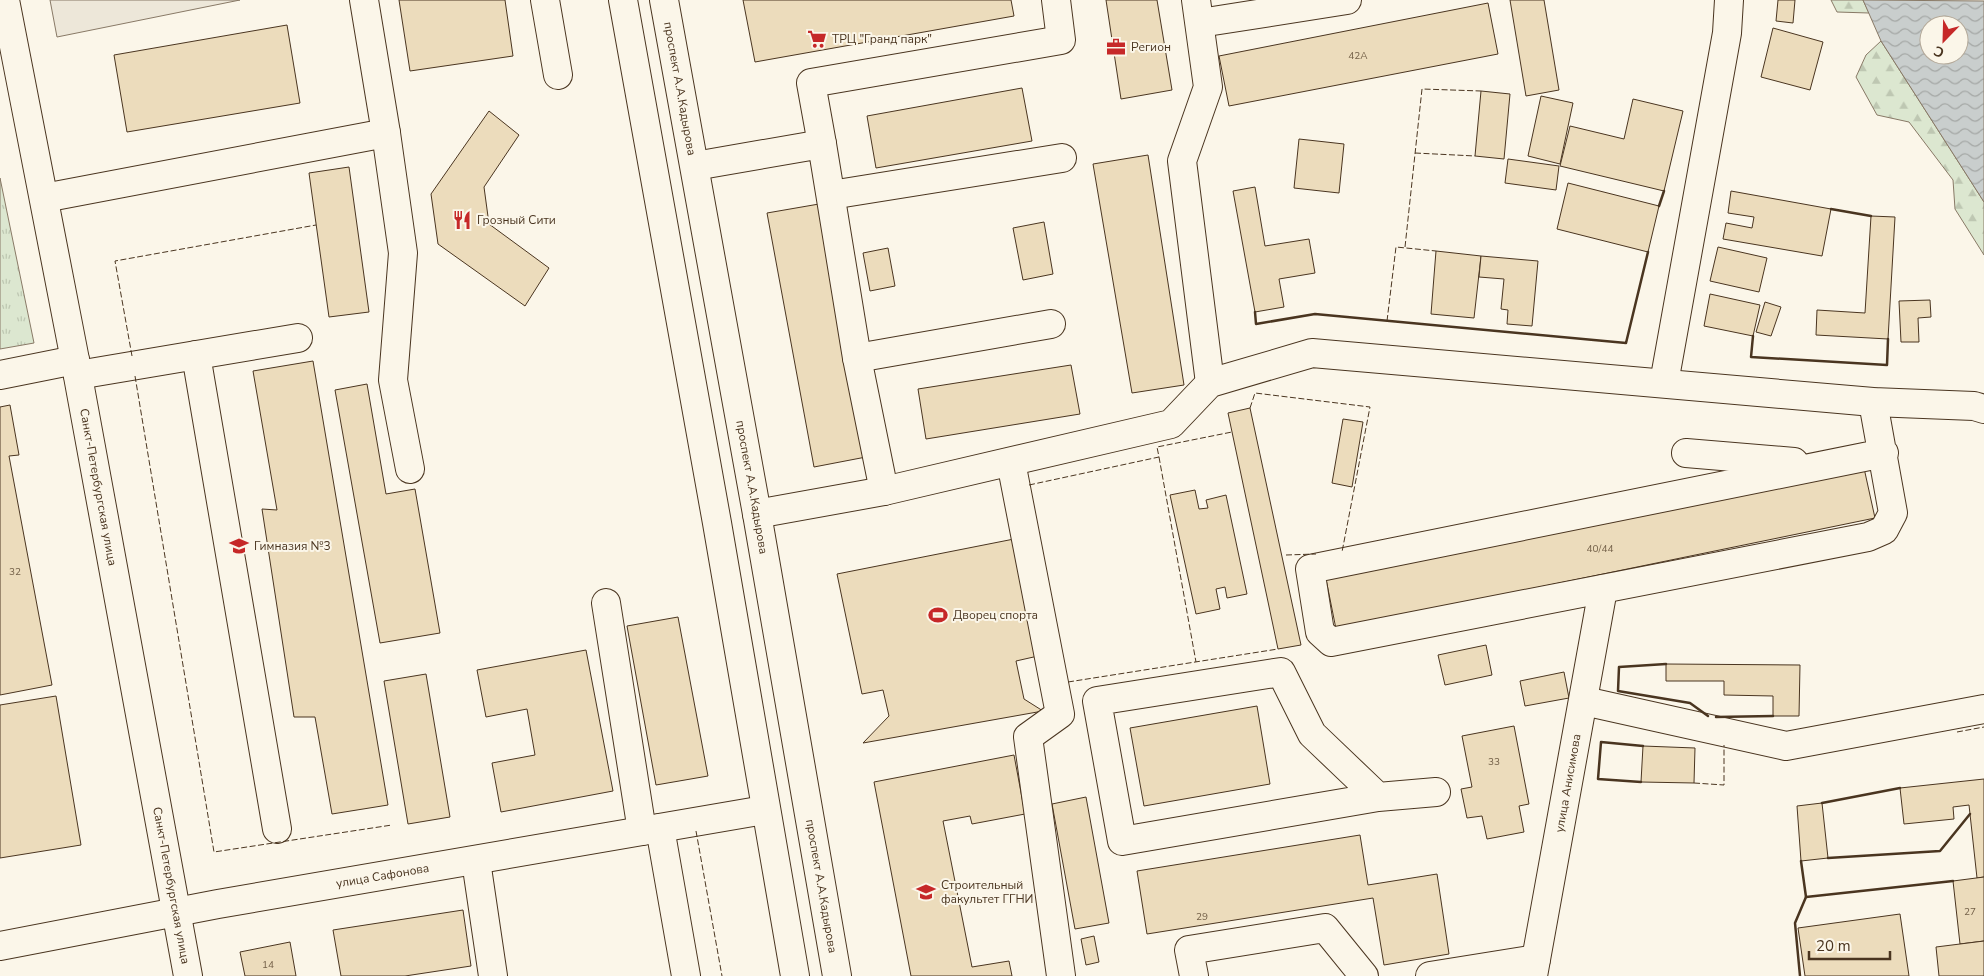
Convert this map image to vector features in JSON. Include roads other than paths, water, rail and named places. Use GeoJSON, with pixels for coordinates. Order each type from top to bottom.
{"type":"FeatureCollection","features":[{"type":"Feature","properties":{"kind":"street","name":"Санкт-Петербургская улица"},"geometry":{"type":"LineString","coordinates":[[5,0],[77,368],[188,976]]}},
{"type":"Feature","properties":{"kind":"street"},"geometry":{"type":"LineString","coordinates":[[364,0],[403,253],[393,380],[410,469]]}},
{"type":"Feature","properties":{"kind":"street"},"geometry":{"type":"LineString","coordinates":[[545,0],[558,74]]}},
{"type":"Feature","properties":{"kind":"street"},"geometry":{"type":"LineString","coordinates":[[623,0],[717,523],[764,810],[795,976]]}},
{"type":"Feature","properties":{"kind":"street","name":"проспект А.А.Кадырова"},"geometry":{"type":"LineString","coordinates":[[664,0],[757,514],[837,976]]}},
{"type":"Feature","properties":{"kind":"street"},"geometry":{"type":"LineString","coordinates":[[884,491],[857,358],[811,83],[1061,40],[1056,0]]}},
{"type":"Feature","properties":{"kind":"street"},"geometry":{"type":"LineString","coordinates":[[1210,383],[1182,161],[1208,87],[1198,11],[1347,0]]}},
{"type":"Feature","properties":{"kind":"street"},"geometry":{"type":"LineString","coordinates":[[1664,383],[1727,33],[1729,0]]}},
{"type":"Feature","properties":{"kind":"street"},"geometry":{"type":"LineString","coordinates":[[44,198],[386,134]]}},
{"type":"Feature","properties":{"kind":"street"},"geometry":{"type":"LineString","coordinates":[[695,166],[822,144]]}},
{"type":"Feature","properties":{"kind":"street"},"geometry":{"type":"LineString","coordinates":[[831,195],[1062,158]]}},
{"type":"Feature","properties":{"kind":"street"},"geometry":{"type":"LineString","coordinates":[[857,358],[1051,324]]}},
{"type":"Feature","properties":{"kind":"street"},"geometry":{"type":"LineString","coordinates":[[0,375],[196,355],[298,338]]}},
{"type":"Feature","properties":{"kind":"street"},"geometry":{"type":"LineString","coordinates":[[757,514],[884,491],[1171,424],[1210,383],[1312,353],[1873,402],[1974,406],[1984,409]]}},
{"type":"Feature","properties":{"kind":"street"},"geometry":{"type":"LineString","coordinates":[[196,355],[277,829]]}},
{"type":"Feature","properties":{"kind":"street"},"geometry":{"type":"LineString","coordinates":[[1873,402],[1884,453],[1893,514],[1884,530],[1868,537],[1331,642],[1320,632],[1310,569],[1884,453]]}},
{"type":"Feature","properties":{"kind":"street"},"geometry":{"type":"LineString","coordinates":[[1686,453],[1827,464]]}},
{"type":"Feature","properties":{"kind":"street"},"geometry":{"type":"LineString","coordinates":[[1010,462],[1060,714],[1028,737],[1061,976]]}},
{"type":"Feature","properties":{"kind":"street","name":"улица Анисимова"},"geometry":{"type":"LineString","coordinates":[[1535,968],[1584,701],[1602,589]]}},
{"type":"Feature","properties":{"kind":"street"},"geometry":{"type":"LineString","coordinates":[[606,603],[651,829],[686,976]]}},
{"type":"Feature","properties":{"kind":"street"},"geometry":{"type":"LineString","coordinates":[[1378,797],[1312,734],[1282,672],[1097,701],[1122,841],[1378,797],[1436,792]]}},
{"type":"Feature","properties":{"kind":"street"},"geometry":{"type":"LineString","coordinates":[[1584,701],[1786,746],[1984,709]]}},
{"type":"Feature","properties":{"kind":"street","name":"улица Сафонова"},"geometry":{"type":"LineString","coordinates":[[0,946],[176,912],[764,810]]}},
{"type":"Feature","properties":{"kind":"street"},"geometry":{"type":"LineString","coordinates":[[476,861],[493,976]]}},
{"type":"Feature","properties":{"kind":"street"},"geometry":{"type":"LineString","coordinates":[[1194,976],[1189,950],[1326,928],[1364,976]]}},
{"type":"Feature","properties":{"kind":"street"},"geometry":{"type":"LineString","coordinates":[[1430,976],[1535,968]]}},
{"type":"Feature","properties":{"kind":"water"},"geometry":{"type":"Polygon","coordinates":[[[1863,0],[1984,1],[1984,202],[1881,41],[1863,0]]]}},
{"type":"Feature","properties":{"kind":"place","name":"ТРЦ \"Гранд парк\""},"geometry":{"type":"Point","coordinates":[817,39]}},
{"type":"Feature","properties":{"kind":"place","name":"Регион"},"geometry":{"type":"Point","coordinates":[1116,47]}},
{"type":"Feature","properties":{"kind":"place","name":"Грозный Сити"},"geometry":{"type":"Point","coordinates":[462,220]}},
{"type":"Feature","properties":{"kind":"place","name":"Гимназия №3"},"geometry":{"type":"Point","coordinates":[239,546]}},
{"type":"Feature","properties":{"kind":"place","name":"Дворец спорта"},"geometry":{"type":"Point","coordinates":[938,615]}},
{"type":"Feature","properties":{"kind":"place","name":"Строительный факультет ГГНИ"},"geometry":{"type":"Point","coordinates":[926,892]}}]}
